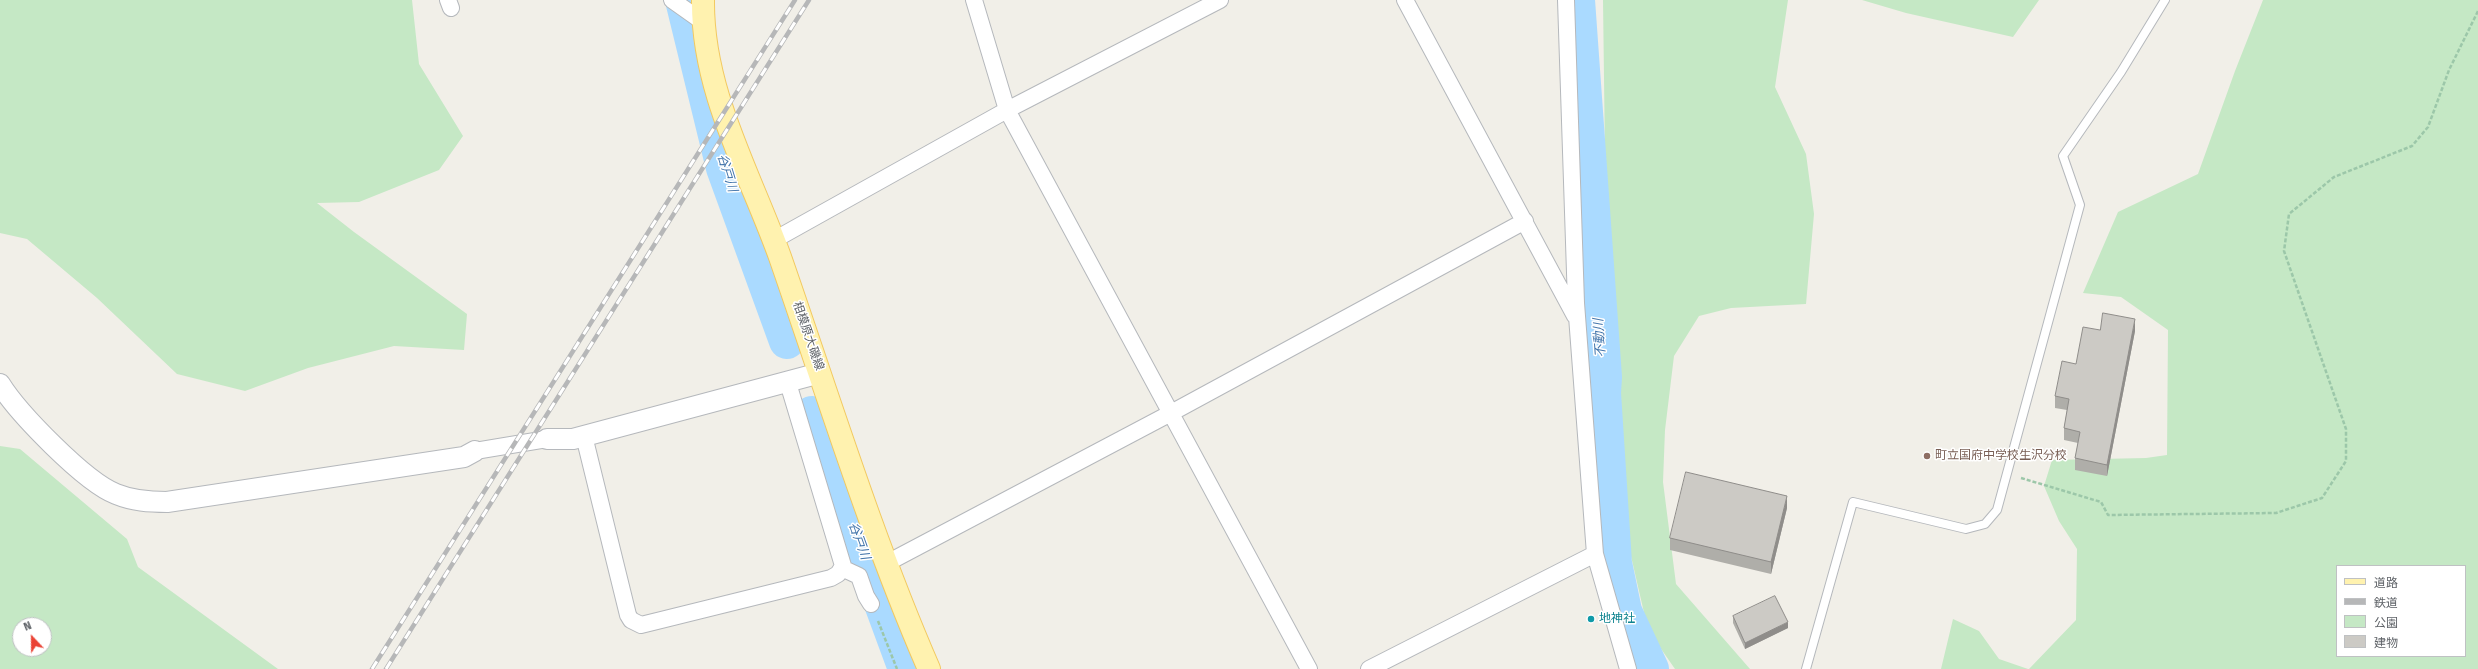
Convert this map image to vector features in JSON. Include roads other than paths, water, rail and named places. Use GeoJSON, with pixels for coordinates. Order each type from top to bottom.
{"type":"FeatureCollection","features":[{"type":"Feature","properties":{"kind":"main road","name":"相模原大磯線"},"geometry":{"type":"LineString","coordinates":[[699,12],[717,98],[774,240],[887,563],[929,669]]}},
{"type":"Feature","properties":{"kind":"street"},"geometry":{"type":"LineString","coordinates":[[672,0],[699,12]]}},
{"type":"Feature","properties":{"kind":"street"},"geometry":{"type":"LineString","coordinates":[[974,0],[1007,110],[1309,669]]}},
{"type":"Feature","properties":{"kind":"street"},"geometry":{"type":"LineString","coordinates":[[774,240],[1007,110],[1220,0]]}},
{"type":"Feature","properties":{"kind":"street"},"geometry":{"type":"LineString","coordinates":[[1405,0],[1579,322]]}},
{"type":"Feature","properties":{"kind":"street"},"geometry":{"type":"LineString","coordinates":[[1566,0],[1576,303],[1579,322],[1595,554],[1628,669]]}},
{"type":"Feature","properties":{"kind":"street"},"geometry":{"type":"LineString","coordinates":[[887,563],[1172,413],[1525,221]]}},
{"type":"Feature","properties":{"kind":"street"},"geometry":{"type":"LineString","coordinates":[[0,384],[28,420],[93,480],[115,494],[140,502],[167,502],[464,456],[475,451],[547,439],[573,439],[820,374]]}},
{"type":"Feature","properties":{"kind":"street"},"geometry":{"type":"LineString","coordinates":[[788,383],[844,569],[859,576],[866,596],[871,604]]}},
{"type":"Feature","properties":{"kind":"street"},"geometry":{"type":"LineString","coordinates":[[584,436],[628,615],[634,623],[641,625],[831,578],[838,574],[843,566]]}},
{"type":"Feature","properties":{"kind":"street"},"geometry":{"type":"LineString","coordinates":[[1369,669],[1595,554]]}},
{"type":"Feature","properties":{"kind":"lane"},"geometry":{"type":"LineString","coordinates":[[1806,669],[1853,502],[1966,529],[1984,524],[1997,510],[2080,205],[2063,156],[2121,72],[2165,0]]}},
{"type":"Feature","properties":{"kind":"waterway","name":"谷戸川"},"geometry":{"type":"LineString","coordinates":[[683,0],[724,168],[787,341]]}},
{"type":"Feature","properties":{"kind":"waterway","name":"不動川"},"geometry":{"type":"LineString","coordinates":[[1577,0],[1604,377],[1603,393],[1614,563],[1624,611],[1651,669]]}},
{"type":"Feature","properties":{"kind":"waterway","name":"谷戸川"},"geometry":{"type":"LineString","coordinates":[[812,414],[906,669]]}},
{"type":"Feature","properties":{"kind":"railway"},"geometry":{"type":"LineString","coordinates":[[372,669],[795,0]]}},
{"type":"Feature","properties":{"kind":"railway"},"geometry":{"type":"LineString","coordinates":[[386,669],[809,0]]}},
{"type":"Feature","properties":{"kind":"place","name":"町立国府中学校生沢分校"},"geometry":{"type":"Point","coordinates":[1927,456]}},
{"type":"Feature","properties":{"kind":"place","name":"地神社"},"geometry":{"type":"Point","coordinates":[1591,619]}}]}
